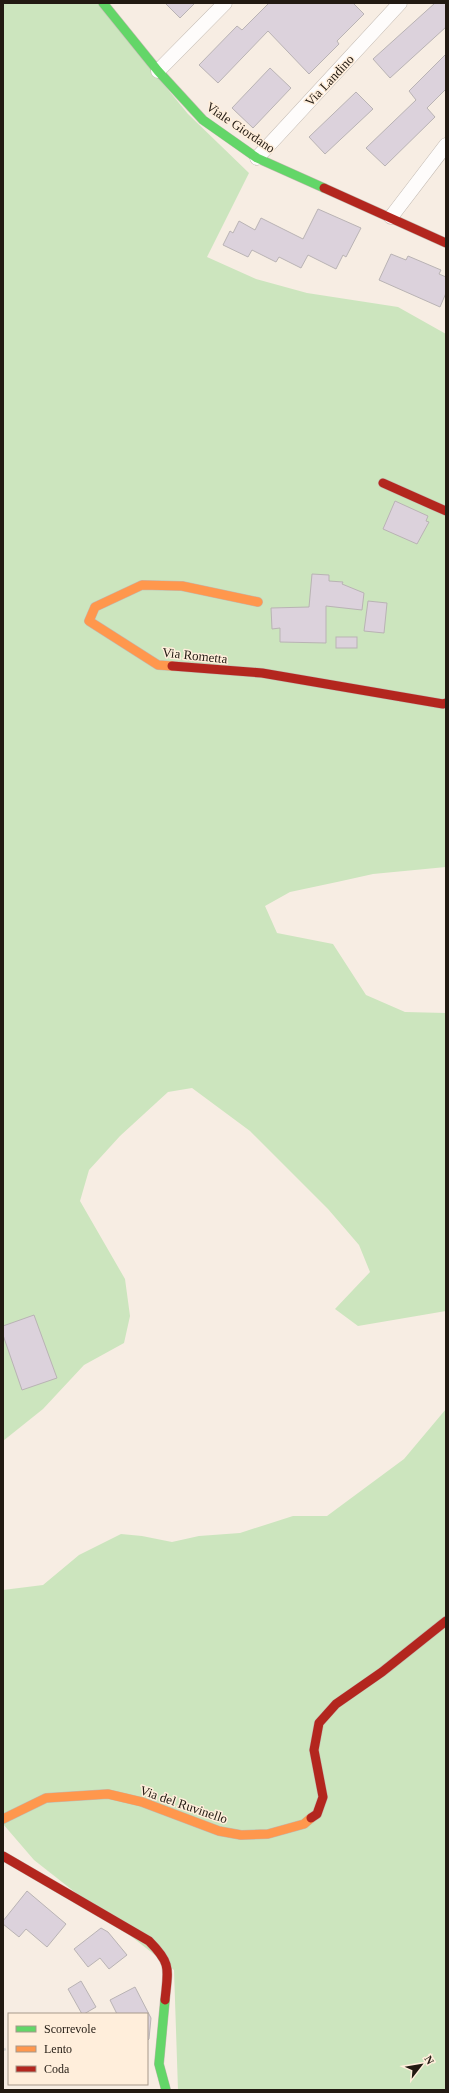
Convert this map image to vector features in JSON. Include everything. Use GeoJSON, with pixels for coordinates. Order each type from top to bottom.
{"type":"FeatureCollection","features":[{"type":"Feature","properties":{"kind":"street","name":"Viale Giordano"},"geometry":{"type":"LineString","coordinates":[[103,3],[158,71],[203,120],[257,158],[446,243]]}},
{"type":"Feature","properties":{"kind":"street"},"geometry":{"type":"LineString","coordinates":[[158,71],[225,3]]}},
{"type":"Feature","properties":{"kind":"street","name":"Via Landino"},"geometry":{"type":"LineString","coordinates":[[257,158],[400,3]]}},
{"type":"Feature","properties":{"kind":"street"},"geometry":{"type":"LineString","coordinates":[[391,217],[446,145]]}},
{"type":"Feature","properties":{"kind":"street"},"geometry":{"type":"LineString","coordinates":[[383,483],[446,511]]}},
{"type":"Feature","properties":{"kind":"street","name":"Via Rometta"},"geometry":{"type":"LineString","coordinates":[[258,602],[182,586],[142,585],[95,607],[89,621],[158,665],[262,674],[443,704],[446,702]]}},
{"type":"Feature","properties":{"kind":"street","name":"Via del Ruvinello"},"geometry":{"type":"LineString","coordinates":[[3,1819],[46,1798],[108,1794],[142,1802],[219,1831],[241,1835],[268,1834],[304,1824],[317,1814],[323,1797],[314,1750],[319,1723],[336,1704],[382,1672],[446,1621]]}},
{"type":"Feature","properties":{"kind":"street"},"geometry":{"type":"LineString","coordinates":[[3,1856],[9,1861],[149,1941],[164,1956],[168,1972],[158,2064],[166,2090]]}},
{"type":"Feature","properties":{"kind":"green space"},"geometry":{"type":"Polygon","coordinates":[[[3,3],[97,3],[188,114],[249,173],[207,257],[256,279],[307,293],[398,307],[446,334],[446,867],[373,874],[290,892],[265,906],[277,933],[333,944],[366,995],[405,1012],[446,1013],[446,1311],[358,1326],[335,1309],[370,1272],[359,1245],[328,1209],[250,1131],[192,1088],[168,1092],[120,1136],[89,1170],[80,1201],[125,1279],[130,1316],[124,1343],[84,1365],[43,1409],[3,1441],[3,3]]]}},
{"type":"Feature","properties":{"kind":"green space"},"geometry":{"type":"Polygon","coordinates":[[[446,1409],[446,2090],[178,2090],[174,1970],[34,1860],[3,1824],[3,1590],[43,1585],[79,1555],[121,1534],[142,1536],[172,1542],[199,1536],[240,1533],[293,1516],[327,1516],[404,1459],[446,1409]]]}},
{"type":"Feature","properties":{"kind":"building"},"geometry":{"type":"Polygon","coordinates":[[[165,3],[195,3],[180,18],[165,3]]]}},
{"type":"Feature","properties":{"kind":"building"},"geometry":{"type":"Polygon","coordinates":[[[269,3],[353,3],[364,14],[337,41],[339,44],[309,74],[268,31],[218,83],[199,65],[237,26],[242,30],[269,3]]]}},
{"type":"Feature","properties":{"kind":"building"},"geometry":{"type":"Polygon","coordinates":[[[435,3],[446,3],[446,27],[390,78],[373,59],[435,3]]]}},
{"type":"Feature","properties":{"kind":"building"},"geometry":{"type":"Polygon","coordinates":[[[446,54],[446,89],[427,108],[435,117],[385,166],[366,148],[416,100],[409,91],[446,54]]]}},
{"type":"Feature","properties":{"kind":"building"},"geometry":{"type":"Polygon","coordinates":[[[270,68],[291,88],[253,128],[232,108],[270,68]]]}},
{"type":"Feature","properties":{"kind":"building"},"geometry":{"type":"Polygon","coordinates":[[[356,92],[373,109],[325,154],[309,137],[356,92]]]}},
{"type":"Feature","properties":{"kind":"building"},"geometry":{"type":"Polygon","coordinates":[[[318,209],[361,228],[346,257],[343,255],[336,269],[308,255],[301,268],[279,257],[276,262],[252,250],[248,257],[223,245],[230,231],[233,233],[239,221],[255,230],[261,218],[303,239],[318,209]]]}},
{"type":"Feature","properties":{"kind":"building"},"geometry":{"type":"Polygon","coordinates":[[[391,254],[406,260],[408,256],[441,270],[439,274],[446,277],[446,293],[440,307],[379,280],[391,254]]]}},
{"type":"Feature","properties":{"kind":"building"},"geometry":{"type":"Polygon","coordinates":[[[395,501],[428,516],[426,521],[429,522],[417,544],[383,529],[395,501]]]}},
{"type":"Feature","properties":{"kind":"building"},"geometry":{"type":"Polygon","coordinates":[[[312,574],[329,575],[329,581],[343,582],[342,584],[364,593],[362,610],[326,606],[326,643],[280,642],[280,628],[272,629],[271,608],[309,607],[312,574]]]}},
{"type":"Feature","properties":{"kind":"building"},"geometry":{"type":"Polygon","coordinates":[[[368,601],[387,603],[384,633],[364,631],[368,601]]]}},
{"type":"Feature","properties":{"kind":"building"},"geometry":{"type":"Polygon","coordinates":[[[336,637],[357,637],[357,648],[336,648],[336,637]]]}},
{"type":"Feature","properties":{"kind":"building"},"geometry":{"type":"Polygon","coordinates":[[[34,1315],[57,1378],[22,1390],[3,1335],[3,1326],[34,1315]]]}},
{"type":"Feature","properties":{"kind":"building"},"geometry":{"type":"Polygon","coordinates":[[[27,1891],[66,1924],[47,1947],[26,1929],[19,1937],[3,1924],[3,1921],[27,1891]]]}},
{"type":"Feature","properties":{"kind":"building"},"geometry":{"type":"Polygon","coordinates":[[[101,1928],[108,1932],[127,1955],[109,1969],[100,1958],[88,1967],[74,1949],[101,1928]]]}},
{"type":"Feature","properties":{"kind":"building"},"geometry":{"type":"Polygon","coordinates":[[[81,1981],[96,2007],[86,2013],[81,2013],[68,1989],[81,1981]]]}},
{"type":"Feature","properties":{"kind":"building"},"geometry":{"type":"Polygon","coordinates":[[[135,1987],[151,2018],[148,2040],[148,2013],[116,2013],[110,2000],[135,1987]]]}},
{"type":"Feature","properties":{"kind":"traffic: fast"},"geometry":{"type":"LineString","coordinates":[[103,3],[158,71],[203,120],[257,158],[324,188]]}},
{"type":"Feature","properties":{"kind":"traffic: fast"},"geometry":{"type":"LineString","coordinates":[[165,2000],[159,2064],[166,2090]]}},
{"type":"Feature","properties":{"kind":"traffic: slow"},"geometry":{"type":"LineString","coordinates":[[172,666],[158,665],[89,621],[95,607],[142,585],[182,586],[258,602]]}},
{"type":"Feature","properties":{"kind":"traffic: slow"},"geometry":{"type":"LineString","coordinates":[[3,1819],[46,1798],[108,1794],[142,1802],[219,1831],[241,1835],[268,1834],[304,1824],[311,1818]]}},
{"type":"Feature","properties":{"kind":"traffic: jam"},"geometry":{"type":"LineString","coordinates":[[324,188],[446,243]]}},
{"type":"Feature","properties":{"kind":"traffic: jam"},"geometry":{"type":"LineString","coordinates":[[383,483],[446,511]]}},
{"type":"Feature","properties":{"kind":"traffic: jam"},"geometry":{"type":"LineString","coordinates":[[172,666],[262,673],[443,704],[446,703]]}},
{"type":"Feature","properties":{"kind":"traffic: jam"},"geometry":{"type":"LineString","coordinates":[[311,1818],[317,1814],[323,1797],[314,1750],[319,1723],[336,1704],[382,1672],[446,1621]]}},
{"type":"Feature","properties":{"kind":"traffic: jam"},"geometry":{"type":"LineString","coordinates":[[3,1856],[149,1941],[162,1956],[167,1968],[165,2000]]}}]}
